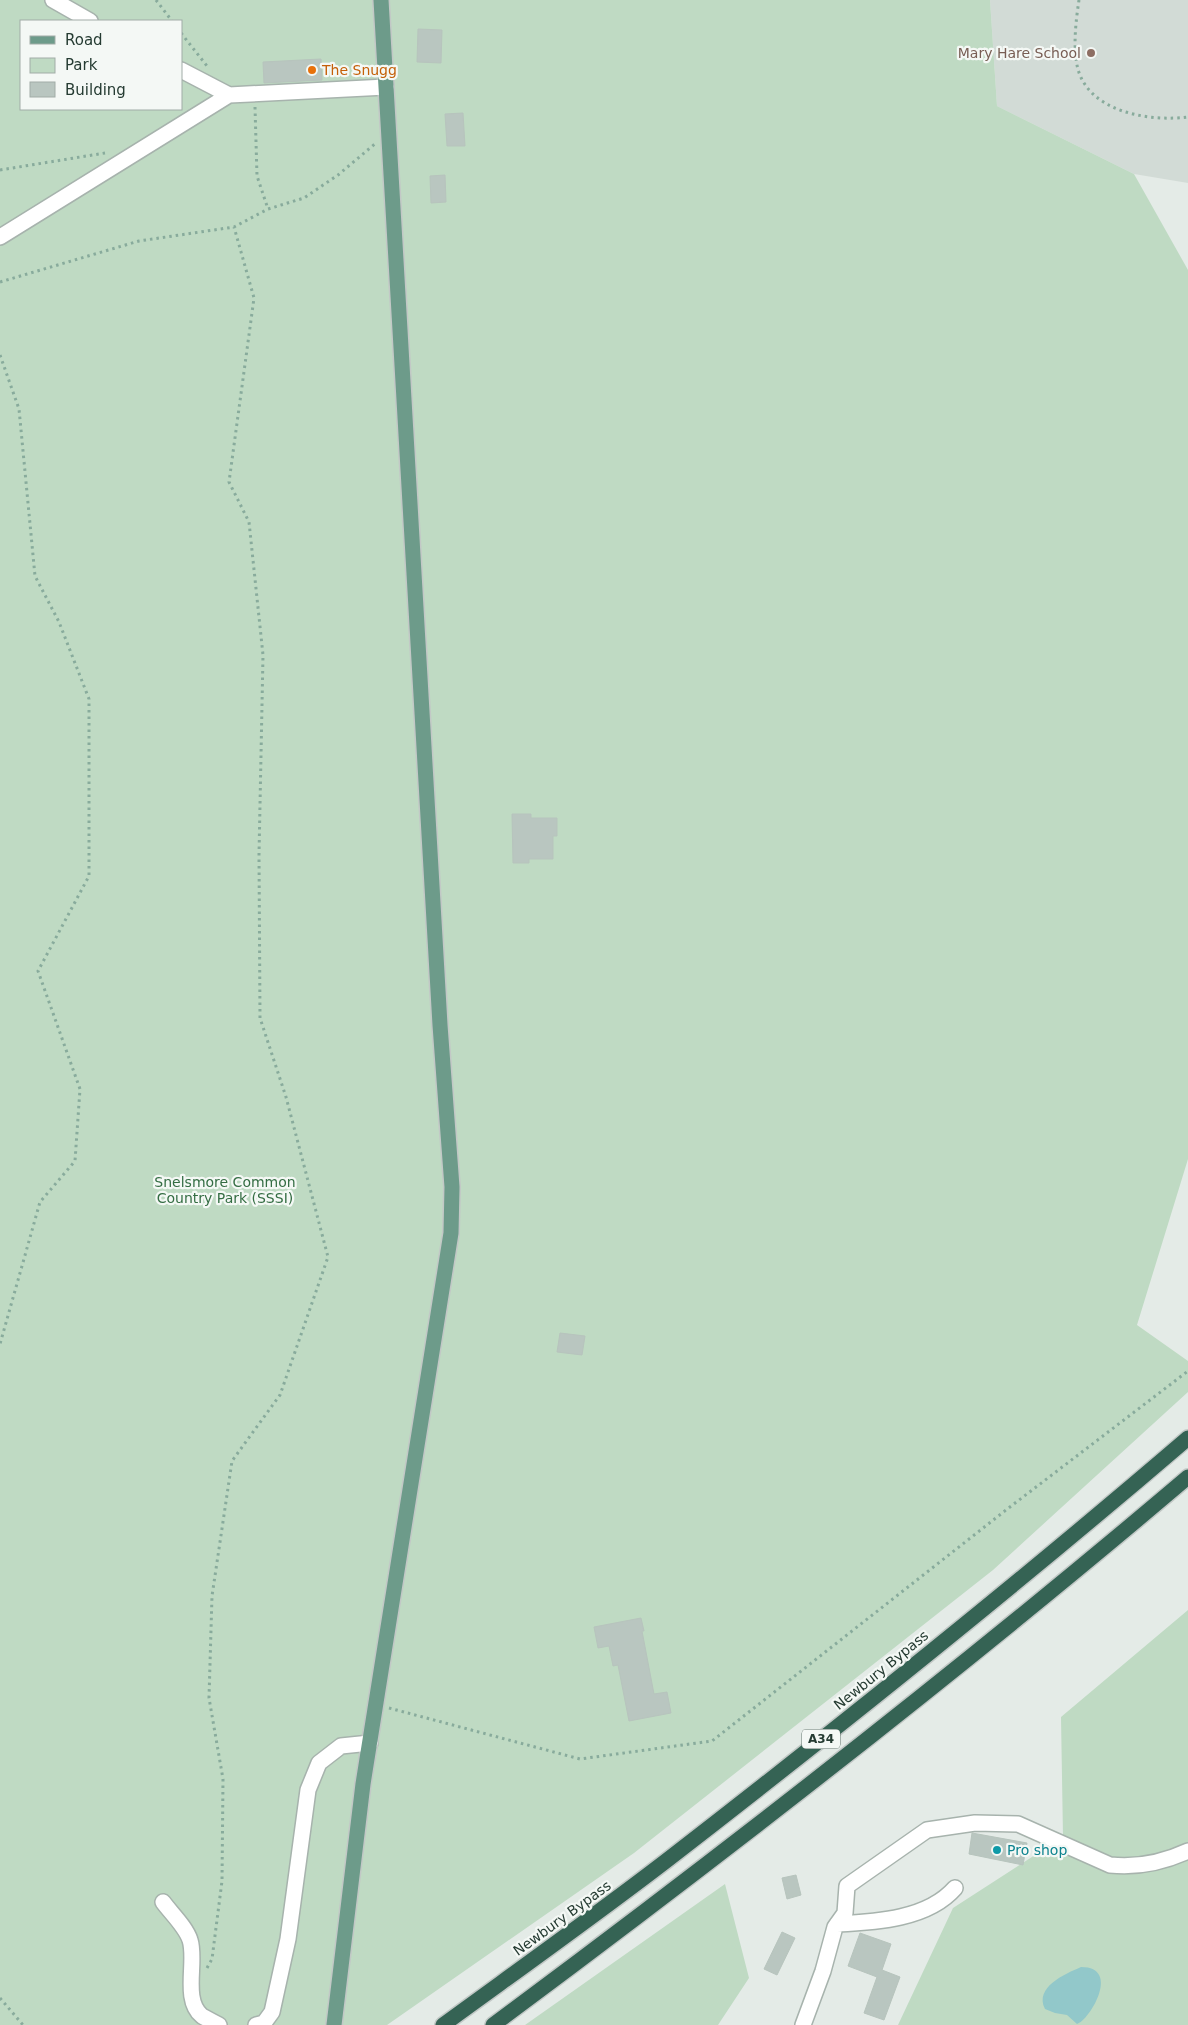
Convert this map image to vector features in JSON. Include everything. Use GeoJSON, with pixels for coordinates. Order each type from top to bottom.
{"type":"FeatureCollection","features":[{"type":"Feature","properties":{"kind":"highway","name":"Newbury Bypass"},"geometry":{"type":"LineString","coordinates":[[443,2025],[664,1863],[811,1748],[1008,1589],[1188,1438]]}},
{"type":"Feature","properties":{"kind":"highway","name":"A34"},"geometry":{"type":"LineString","coordinates":[[493,2025],[707,1864],[852,1751],[1033,1608],[1188,1477]]}},
{"type":"Feature","properties":{"kind":"main road"},"geometry":{"type":"LineString","coordinates":[[334,2025],[370,1743],[451,1233],[452,1206],[381,0]]}},
{"type":"Feature","properties":{"kind":"street"},"geometry":{"type":"LineString","coordinates":[[52,0],[88,20]]}},
{"type":"Feature","properties":{"kind":"street"},"geometry":{"type":"LineString","coordinates":[[182,71],[229,95]]}},
{"type":"Feature","properties":{"kind":"street"},"geometry":{"type":"LineString","coordinates":[[0,237],[229,95],[386,87]]}},
{"type":"Feature","properties":{"kind":"street"},"geometry":{"type":"LineString","coordinates":[[256,2025],[264,2023],[272,2012],[288,1939],[308,1790],[319,1763],[341,1746],[370,1743]]}},
{"type":"Feature","properties":{"kind":"street"},"geometry":{"type":"LineString","coordinates":[[803,2025],[837,1924],[845,1913],[847,1886],[927,1830],[975,1823],[1018,1824],[1110,1866],[1124,1867],[1152,1864],[1188,1851]]}},
{"type":"Feature","properties":{"kind":"street"},"geometry":{"type":"LineString","coordinates":[[837,1924],[891,1919],[909,1914],[944,1900],[955,1888]]}},
{"type":"Feature","properties":{"kind":"street"},"geometry":{"type":"LineString","coordinates":[[163,1902],[190,1938],[193,1955],[190,1977],[192,1997],[200,2015],[219,2025]]}},
{"type":"Feature","properties":{"kind":"path"},"geometry":{"type":"LineString","coordinates":[[156,0],[171,20]]}},
{"type":"Feature","properties":{"kind":"path"},"geometry":{"type":"LineString","coordinates":[[1079,0],[1076,20],[1077,66],[1085,84],[1095,97],[1124,112],[1148,117],[1188,118]]}},
{"type":"Feature","properties":{"kind":"path"},"geometry":{"type":"LineString","coordinates":[[254,94],[257,176],[268,209]]}},
{"type":"Feature","properties":{"kind":"path"},"geometry":{"type":"LineString","coordinates":[[0,282],[139,241],[234,227],[268,209],[304,198],[338,175],[361,153],[389,134]]}},
{"type":"Feature","properties":{"kind":"path"},"geometry":{"type":"LineString","coordinates":[[0,170],[106,153]]}},
{"type":"Feature","properties":{"kind":"path"},"geometry":{"type":"LineString","coordinates":[[204,1974],[212,1959],[222,1881],[223,1779],[209,1698],[212,1596],[232,1461],[280,1395],[328,1257],[286,1097],[260,1018],[258,855],[263,655],[249,522],[229,482],[254,298],[234,227]]}},
{"type":"Feature","properties":{"kind":"path"},"geometry":{"type":"LineString","coordinates":[[0,355],[19,409],[35,576],[59,622],[89,699],[89,876],[38,971],[80,1089],[75,1161],[40,1202],[0,1344]]}},
{"type":"Feature","properties":{"kind":"path"},"geometry":{"type":"LineString","coordinates":[[376,1704],[580,1759],[712,1741],[1006,1510],[1188,1371]]}},
{"type":"Feature","properties":{"kind":"path"},"geometry":{"type":"LineString","coordinates":[[0,1998],[23,2025]]}},
{"type":"Feature","properties":{"kind":"shaded area","name":"Mary Hare School"},"geometry":{"type":"Polygon","coordinates":[[[990,0],[1188,0],[1188,183],[1134,174],[997,106],[990,0]]]}},
{"type":"Feature","properties":{"kind":"green space","name":"Snelsmore Common Country Park (SSSI)"},"geometry":{"type":"Polygon","coordinates":[[[0,0],[990,0],[997,106],[1134,174],[1188,270],[1188,1159],[1137,1325],[1188,1361],[1188,1392],[993,1570],[634,1853],[387,2025],[0,2025],[0,0]]]}},
{"type":"Feature","properties":{"kind":"green space"},"geometry":{"type":"Polygon","coordinates":[[[1188,1610],[1188,2025],[898,2025],[953,1908],[1063,1837],[1061,1717],[1188,1610]]]}},
{"type":"Feature","properties":{"kind":"green space"},"geometry":{"type":"Polygon","coordinates":[[[725,1884],[749,1978],[718,2025],[525,2025],[725,1884]]]}},
{"type":"Feature","properties":{"kind":"water"},"geometry":{"type":"Polygon","coordinates":[[[1081,1967],[1093,1969],[1099,1975],[1101,1984],[1094,2005],[1082,2021],[1077,2024],[1067,2015],[1045,2009],[1043,2001],[1047,1988],[1053,1982],[1081,1967]]]}},
{"type":"Feature","properties":{"kind":"building"},"geometry":{"type":"Polygon","coordinates":[[[418,29],[442,30],[441,63],[417,62],[418,29]]]}},
{"type":"Feature","properties":{"kind":"building"},"geometry":{"type":"Polygon","coordinates":[[[321,59],[322,80],[264,83],[263,62],[321,59]]]}},
{"type":"Feature","properties":{"kind":"building"},"geometry":{"type":"Polygon","coordinates":[[[463,113],[465,146],[447,146],[445,114],[463,113]]]}},
{"type":"Feature","properties":{"kind":"building"},"geometry":{"type":"Polygon","coordinates":[[[445,175],[446,202],[431,203],[430,176],[445,175]]]}},
{"type":"Feature","properties":{"kind":"building"},"geometry":{"type":"Polygon","coordinates":[[[512,814],[531,814],[531,818],[557,818],[557,836],[553,836],[553,859],[529,859],[529,863],[513,863],[512,814]]]}},
{"type":"Feature","properties":{"kind":"building"},"geometry":{"type":"Polygon","coordinates":[[[560,1333],[585,1336],[582,1355],[557,1352],[560,1333]]]}},
{"type":"Feature","properties":{"kind":"building"},"geometry":{"type":"Polygon","coordinates":[[[641,1618],[654,1694],[667,1692],[671,1713],[629,1721],[618,1665],[613,1666],[609,1646],[598,1648],[594,1627],[641,1618]]]}},
{"type":"Feature","properties":{"kind":"building","name":"Pro shop"},"geometry":{"type":"Polygon","coordinates":[[[972,1833],[1027,1843],[1023,1865],[969,1854],[972,1833]]]}},
{"type":"Feature","properties":{"kind":"building"},"geometry":{"type":"Polygon","coordinates":[[[796,1875],[801,1895],[787,1899],[782,1878],[796,1875]]]}},
{"type":"Feature","properties":{"kind":"building"},"geometry":{"type":"Polygon","coordinates":[[[782,1932],[795,1938],[777,1975],[764,1969],[782,1932]]]}},
{"type":"Feature","properties":{"kind":"building"},"geometry":{"type":"Polygon","coordinates":[[[860,1933],[891,1944],[882,1970],[900,1977],[884,2020],[864,2013],[877,1977],[848,1966],[860,1933]]]}},
{"type":"Feature","properties":{"kind":"place","name":"Mary Hare School"},"geometry":{"type":"Point","coordinates":[1091,53]}},
{"type":"Feature","properties":{"kind":"place","name":"The Snugg"},"geometry":{"type":"Point","coordinates":[312,70]}},
{"type":"Feature","properties":{"kind":"place","name":"Pro shop"},"geometry":{"type":"Point","coordinates":[997,1850]}}]}
